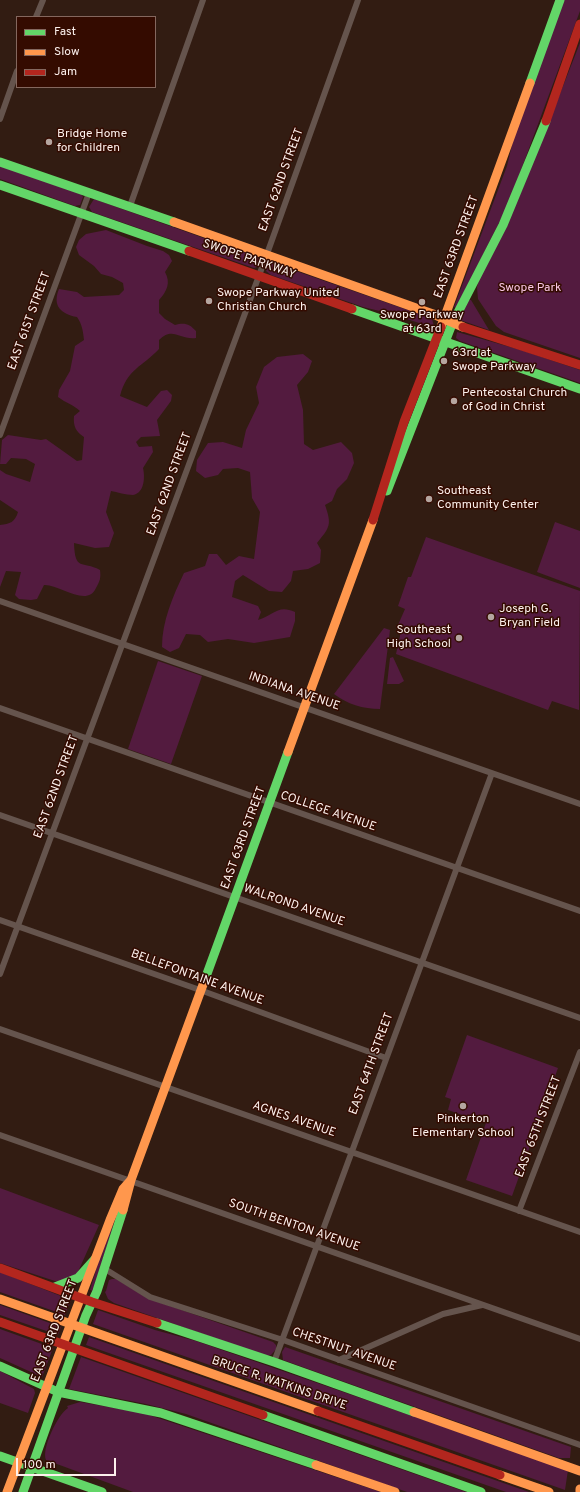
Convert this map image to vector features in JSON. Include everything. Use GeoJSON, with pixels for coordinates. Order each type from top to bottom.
{"type":"FeatureCollection","features":[{"type":"Feature","properties":{"kind":"main road","name":"EAST 63RD STREET"},"geometry":{"type":"LineString","coordinates":[[23,1492],[86,1315],[105,1269],[129,1191],[130,1180],[379,504],[386,474],[403,424],[436,339],[560,0]]}},
{"type":"Feature","properties":{"kind":"main road","name":"EAST 63RD STREET"},"geometry":{"type":"LineString","coordinates":[[379,504],[386,492],[410,437],[452,323],[469,288],[495,242],[516,196],[580,24]]}},
{"type":"Feature","properties":{"kind":"main road","name":"SWOPE PARKWAY"},"geometry":{"type":"LineString","coordinates":[[0,162],[267,254],[452,323],[580,366]]}},
{"type":"Feature","properties":{"kind":"main road","name":"SWOPE PARKWAY"},"geometry":{"type":"LineString","coordinates":[[0,185],[580,389]]}},
{"type":"Feature","properties":{"kind":"main road","name":"EAST 63RD STREET"},"geometry":{"type":"LineString","coordinates":[[7,1492],[80,1296],[123,1189],[130,1180]]}},
{"type":"Feature","properties":{"kind":"main road"},"geometry":{"type":"LineString","coordinates":[[54,1287],[74,1282],[85,1273],[95,1259]]}},
{"type":"Feature","properties":{"kind":"main road"},"geometry":{"type":"LineString","coordinates":[[0,1268],[80,1296],[92,1302],[274,1362],[580,1471]]}},
{"type":"Feature","properties":{"kind":"main road","name":"BRUCE R. WATKINS DRIVE"},"geometry":{"type":"LineString","coordinates":[[0,1299],[549,1492]]}},
{"type":"Feature","properties":{"kind":"main road"},"geometry":{"type":"LineString","coordinates":[[0,1322],[481,1492]]}},
{"type":"Feature","properties":{"kind":"main road"},"geometry":{"type":"LineString","coordinates":[[0,1366],[58,1392],[161,1413],[395,1492]]}},
{"type":"Feature","properties":{"kind":"main road"},"geometry":{"type":"LineString","coordinates":[[0,1456],[102,1492]]}},
{"type":"Feature","properties":{"kind":"street"},"geometry":{"type":"LineString","coordinates":[[36,16],[42,0]]}},
{"type":"Feature","properties":{"kind":"street"},"geometry":{"type":"LineString","coordinates":[[130,206],[203,0]]}},
{"type":"Feature","properties":{"kind":"street","name":"EAST 62ND STREET"},"geometry":{"type":"LineString","coordinates":[[0,974],[259,277],[358,0]]}},
{"type":"Feature","properties":{"kind":"street"},"geometry":{"type":"LineString","coordinates":[[0,119],[16,74]]}},
{"type":"Feature","properties":{"kind":"street","name":"EAST 61ST STREET"},"geometry":{"type":"LineString","coordinates":[[0,435],[89,193]]}},
{"type":"Feature","properties":{"kind":"street","name":"INDIANA AVENUE"},"geometry":{"type":"LineString","coordinates":[[0,601],[580,804]]}},
{"type":"Feature","properties":{"kind":"street","name":"COLLEGE AVENUE"},"geometry":{"type":"LineString","coordinates":[[0,708],[580,911]]}},
{"type":"Feature","properties":{"kind":"street","name":"EAST 64TH STREET"},"geometry":{"type":"LineString","coordinates":[[274,1362],[318,1247],[351,1152],[492,773]]}},
{"type":"Feature","properties":{"kind":"street","name":"WALROND AVENUE"},"geometry":{"type":"LineString","coordinates":[[0,815],[580,1018]]}},
{"type":"Feature","properties":{"kind":"street","name":"BELLEFONTAINE AVENUE"},"geometry":{"type":"LineString","coordinates":[[0,920],[200,990],[386,1058]]}},
{"type":"Feature","properties":{"kind":"street","name":"AGNES AVENUE"},"geometry":{"type":"LineString","coordinates":[[0,1029],[580,1232]]}},
{"type":"Feature","properties":{"kind":"street","name":"EAST 65TH STREET"},"geometry":{"type":"LineString","coordinates":[[519,1211],[580,1052]]}},
{"type":"Feature","properties":{"kind":"street","name":"SOUTH BENTON AVENUE"},"geometry":{"type":"LineString","coordinates":[[0,1135],[580,1339]]}},
{"type":"Feature","properties":{"kind":"street","name":"CHESTNUT AVENUE"},"geometry":{"type":"LineString","coordinates":[[105,1269],[150,1297],[283,1340],[580,1445]]}},
{"type":"Feature","properties":{"kind":"street"},"geometry":{"type":"LineString","coordinates":[[339,1360],[443,1314],[483,1305]]}},
{"type":"Feature","properties":{"kind":"green space"},"geometry":{"type":"Polygon","coordinates":[[[564,0],[580,0],[580,11],[508,205],[456,308],[454,307],[507,166],[515,132],[564,0]]]}},
{"type":"Feature","properties":{"kind":"green space","name":"Swope Park"},"geometry":{"type":"Polygon","coordinates":[[[580,43],[580,358],[504,332],[496,326],[478,299],[477,287],[479,279],[522,190],[580,43]]]}},
{"type":"Feature","properties":{"kind":"green space"},"geometry":{"type":"Polygon","coordinates":[[[0,166],[81,194],[83,197],[80,205],[75,206],[0,179],[0,166]]]}},
{"type":"Feature","properties":{"kind":"green space"},"geometry":{"type":"Polygon","coordinates":[[[94,199],[257,257],[259,259],[257,267],[254,268],[92,212],[89,207],[94,199]]]}},
{"type":"Feature","properties":{"kind":"green space"},"geometry":{"type":"Polygon","coordinates":[[[106,230],[163,251],[169,255],[172,261],[165,272],[168,283],[166,290],[159,300],[159,313],[175,325],[187,324],[196,331],[196,338],[176,334],[168,334],[164,336],[159,340],[159,349],[131,374],[123,387],[120,396],[147,407],[161,391],[167,390],[172,395],[171,401],[157,420],[160,436],[141,437],[136,442],[139,447],[152,446],[153,452],[143,468],[144,480],[142,488],[137,494],[133,495],[111,491],[106,512],[114,533],[109,547],[95,548],[74,543],[78,562],[100,570],[100,579],[92,594],[80,596],[44,585],[37,599],[19,599],[15,595],[21,572],[6,571],[0,587],[0,525],[12,522],[18,512],[0,500],[0,470],[6,474],[30,482],[35,464],[26,459],[11,458],[6,464],[0,464],[2,440],[8,435],[41,440],[46,439],[77,461],[82,460],[84,437],[76,428],[74,420],[74,416],[80,411],[58,397],[59,390],[70,371],[75,346],[84,340],[81,325],[77,317],[66,314],[59,308],[57,305],[57,295],[59,289],[77,292],[84,297],[119,295],[124,290],[123,283],[112,277],[101,274],[94,266],[79,255],[76,247],[79,240],[86,234],[106,230]]]}},
{"type":"Feature","properties":{"kind":"green space"},"geometry":{"type":"Polygon","coordinates":[[[270,262],[425,316],[432,319],[434,326],[428,326],[392,314],[363,307],[271,275],[266,271],[270,262]]]}},
{"type":"Feature","properties":{"kind":"green space"},"geometry":{"type":"Polygon","coordinates":[[[468,300],[471,300],[489,330],[460,320],[468,300]]]}},
{"type":"Feature","properties":{"kind":"green space"},"geometry":{"type":"Polygon","coordinates":[[[457,332],[521,350],[580,370],[580,383],[460,341],[456,338],[457,332]]]}},
{"type":"Feature","properties":{"kind":"green space"},"geometry":{"type":"Polygon","coordinates":[[[303,354],[312,361],[308,372],[297,385],[303,410],[304,444],[313,450],[341,442],[352,453],[354,463],[347,479],[337,489],[332,501],[325,505],[329,522],[325,533],[317,543],[321,550],[320,563],[308,569],[293,571],[291,581],[282,592],[269,591],[243,575],[235,581],[232,597],[258,606],[261,612],[258,620],[276,611],[284,609],[295,612],[295,621],[290,637],[254,643],[228,639],[208,642],[200,635],[186,634],[179,648],[170,652],[162,647],[162,637],[172,600],[184,573],[205,566],[209,554],[217,554],[226,565],[239,556],[254,559],[260,512],[252,498],[250,472],[238,468],[223,469],[218,475],[205,478],[196,471],[197,460],[208,443],[223,442],[242,448],[246,430],[259,403],[256,387],[264,367],[277,357],[303,354]]]}},
{"type":"Feature","properties":{"kind":"green space"},"geometry":{"type":"Polygon","coordinates":[[[555,522],[580,531],[580,588],[537,572],[555,522]]]}},
{"type":"Feature","properties":{"kind":"green space","name":"Joseph G. Bryan Field"},"geometry":{"type":"Polygon","coordinates":[[[426,537],[580,591],[579,710],[552,701],[548,710],[396,654],[400,636],[398,625],[405,609],[398,606],[408,577],[411,577],[426,537]]]}},
{"type":"Feature","properties":{"kind":"green space"},"geometry":{"type":"Polygon","coordinates":[[[384,628],[390,630],[380,709],[367,708],[344,701],[334,694],[384,628]]]}},
{"type":"Feature","properties":{"kind":"green space"},"geometry":{"type":"Polygon","coordinates":[[[393,657],[404,681],[399,684],[387,684],[390,658],[393,657]]]}},
{"type":"Feature","properties":{"kind":"green space"},"geometry":{"type":"Polygon","coordinates":[[[158,661],[202,676],[171,764],[128,749],[158,661]]]}},
{"type":"Feature","properties":{"kind":"green space"},"geometry":{"type":"Polygon","coordinates":[[[467,1035],[558,1068],[512,1196],[466,1180],[486,1123],[448,1110],[451,1099],[445,1097],[467,1035]]]}},
{"type":"Feature","properties":{"kind":"green space"},"geometry":{"type":"Polygon","coordinates":[[[0,1188],[99,1225],[77,1274],[58,1282],[0,1263],[0,1188]]]}},
{"type":"Feature","properties":{"kind":"green space"},"geometry":{"type":"Polygon","coordinates":[[[114,1223],[93,1291],[90,1290],[103,1246],[114,1223]]]}},
{"type":"Feature","properties":{"kind":"green space"},"geometry":{"type":"Polygon","coordinates":[[[0,1272],[71,1300],[65,1315],[0,1292],[0,1272]]]}},
{"type":"Feature","properties":{"kind":"green space"},"geometry":{"type":"Polygon","coordinates":[[[116,1279],[147,1298],[273,1342],[276,1345],[276,1349],[271,1355],[266,1356],[114,1303],[108,1299],[105,1292],[109,1280],[116,1279]]]}},
{"type":"Feature","properties":{"kind":"green space"},"geometry":{"type":"Polygon","coordinates":[[[0,1305],[61,1327],[58,1335],[0,1315],[0,1305]]]}},
{"type":"Feature","properties":{"kind":"green space"},"geometry":{"type":"Polygon","coordinates":[[[98,1310],[155,1330],[196,1341],[568,1470],[565,1490],[93,1324],[98,1310]]]}},
{"type":"Feature","properties":{"kind":"green space"},"geometry":{"type":"Polygon","coordinates":[[[0,1329],[53,1348],[42,1377],[0,1358],[0,1329]]]}},
{"type":"Feature","properties":{"kind":"green space"},"geometry":{"type":"Polygon","coordinates":[[[89,1337],[529,1492],[506,1492],[86,1345],[89,1337]]]}},
{"type":"Feature","properties":{"kind":"green space"},"geometry":{"type":"Polygon","coordinates":[[[285,1347],[571,1447],[570,1458],[559,1458],[283,1360],[282,1352],[285,1347]]]}},
{"type":"Feature","properties":{"kind":"green space"},"geometry":{"type":"Polygon","coordinates":[[[81,1357],[466,1492],[407,1492],[186,1414],[146,1404],[69,1389],[81,1357]]]}},
{"type":"Feature","properties":{"kind":"green space"},"geometry":{"type":"Polygon","coordinates":[[[0,1371],[34,1389],[35,1393],[28,1413],[0,1403],[0,1371]]]}},
{"type":"Feature","properties":{"kind":"green space"},"geometry":{"type":"Polygon","coordinates":[[[80,1402],[143,1413],[381,1492],[133,1492],[46,1460],[45,1455],[48,1440],[55,1424],[68,1408],[67,1406],[80,1402]]]}},
{"type":"Feature","properties":{"kind":"traffic: fast"},"geometry":{"type":"LineString","coordinates":[[530,83],[560,0]]}},
{"type":"Feature","properties":{"kind":"traffic: fast"},"geometry":{"type":"LineString","coordinates":[[387,491],[452,324],[503,225],[546,121]]}},
{"type":"Feature","properties":{"kind":"traffic: fast"},"geometry":{"type":"LineString","coordinates":[[0,162],[174,222]]}},
{"type":"Feature","properties":{"kind":"traffic: fast"},"geometry":{"type":"LineString","coordinates":[[0,185],[189,251]]}},
{"type":"Feature","properties":{"kind":"traffic: fast"},"geometry":{"type":"LineString","coordinates":[[352,309],[580,389]]}},
{"type":"Feature","properties":{"kind":"traffic: fast"},"geometry":{"type":"LineString","coordinates":[[204,982],[288,752]]}},
{"type":"Feature","properties":{"kind":"traffic: fast"},"geometry":{"type":"LineString","coordinates":[[23,1492],[86,1315],[97,1291],[123,1210]]}},
{"type":"Feature","properties":{"kind":"traffic: fast"},"geometry":{"type":"LineString","coordinates":[[55,1287],[78,1278],[95,1259]]}},
{"type":"Feature","properties":{"kind":"traffic: fast"},"geometry":{"type":"LineString","coordinates":[[157,1323],[274,1362],[414,1412]]}},
{"type":"Feature","properties":{"kind":"traffic: fast"},"geometry":{"type":"LineString","coordinates":[[0,1366],[58,1392],[161,1413],[316,1465]]}},
{"type":"Feature","properties":{"kind":"traffic: fast"},"geometry":{"type":"LineString","coordinates":[[263,1415],[481,1492]]}},
{"type":"Feature","properties":{"kind":"traffic: fast"},"geometry":{"type":"LineString","coordinates":[[0,1456],[102,1492]]}},
{"type":"Feature","properties":{"kind":"traffic: slow"},"geometry":{"type":"LineString","coordinates":[[441,327],[530,83]]}},
{"type":"Feature","properties":{"kind":"traffic: slow"},"geometry":{"type":"LineString","coordinates":[[174,222],[433,314],[463,327]]}},
{"type":"Feature","properties":{"kind":"traffic: slow"},"geometry":{"type":"LineString","coordinates":[[288,752],[373,520]]}},
{"type":"Feature","properties":{"kind":"traffic: slow"},"geometry":{"type":"LineString","coordinates":[[123,1210],[131,1180],[204,982]]}},
{"type":"Feature","properties":{"kind":"traffic: slow"},"geometry":{"type":"LineString","coordinates":[[7,1492],[110,1220],[123,1189],[131,1180]]}},
{"type":"Feature","properties":{"kind":"traffic: slow"},"geometry":{"type":"LineString","coordinates":[[0,1299],[318,1411]]}},
{"type":"Feature","properties":{"kind":"traffic: slow"},"geometry":{"type":"LineString","coordinates":[[414,1412],[580,1471]]}},
{"type":"Feature","properties":{"kind":"traffic: slow"},"geometry":{"type":"LineString","coordinates":[[316,1465],[395,1492]]}},
{"type":"Feature","properties":{"kind":"traffic: slow"},"geometry":{"type":"LineString","coordinates":[[500,1475],[549,1492]]}},
{"type":"Feature","properties":{"kind":"traffic: jam"},"geometry":{"type":"LineString","coordinates":[[546,121],[580,24]]}},
{"type":"Feature","properties":{"kind":"traffic: jam"},"geometry":{"type":"LineString","coordinates":[[189,251],[352,309]]}},
{"type":"Feature","properties":{"kind":"traffic: jam"},"geometry":{"type":"LineString","coordinates":[[373,520],[404,422],[441,327]]}},
{"type":"Feature","properties":{"kind":"traffic: jam"},"geometry":{"type":"LineString","coordinates":[[463,327],[580,365]]}},
{"type":"Feature","properties":{"kind":"traffic: jam"},"geometry":{"type":"LineString","coordinates":[[0,1268],[92,1302],[157,1323]]}},
{"type":"Feature","properties":{"kind":"traffic: jam"},"geometry":{"type":"LineString","coordinates":[[0,1322],[263,1415]]}},
{"type":"Feature","properties":{"kind":"traffic: jam"},"geometry":{"type":"LineString","coordinates":[[318,1411],[500,1475]]}},
{"type":"Feature","properties":{"kind":"place","name":"Bridge Home for Children"},"geometry":{"type":"Point","coordinates":[49,142]}},
{"type":"Feature","properties":{"kind":"place","name":"Swope Parkway United Christian Church"},"geometry":{"type":"Point","coordinates":[209,301]}},
{"type":"Feature","properties":{"kind":"place","name":"Swope Parkway at 63rd"},"geometry":{"type":"Point","coordinates":[422,302]}},
{"type":"Feature","properties":{"kind":"place","name":"63rd at Swope Parkway"},"geometry":{"type":"Point","coordinates":[444,361]}},
{"type":"Feature","properties":{"kind":"place","name":"Pentecostal Church of God in Christ"},"geometry":{"type":"Point","coordinates":[454,401]}},
{"type":"Feature","properties":{"kind":"place","name":"Southeast Community Center"},"geometry":{"type":"Point","coordinates":[429,499]}},
{"type":"Feature","properties":{"kind":"place","name":"Joseph G. Bryan Field"},"geometry":{"type":"Point","coordinates":[491,617]}},
{"type":"Feature","properties":{"kind":"place","name":"Southeast High School"},"geometry":{"type":"Point","coordinates":[459,638]}},
{"type":"Feature","properties":{"kind":"place","name":"Pinkerton Elementary School"},"geometry":{"type":"Point","coordinates":[463,1106]}}]}
